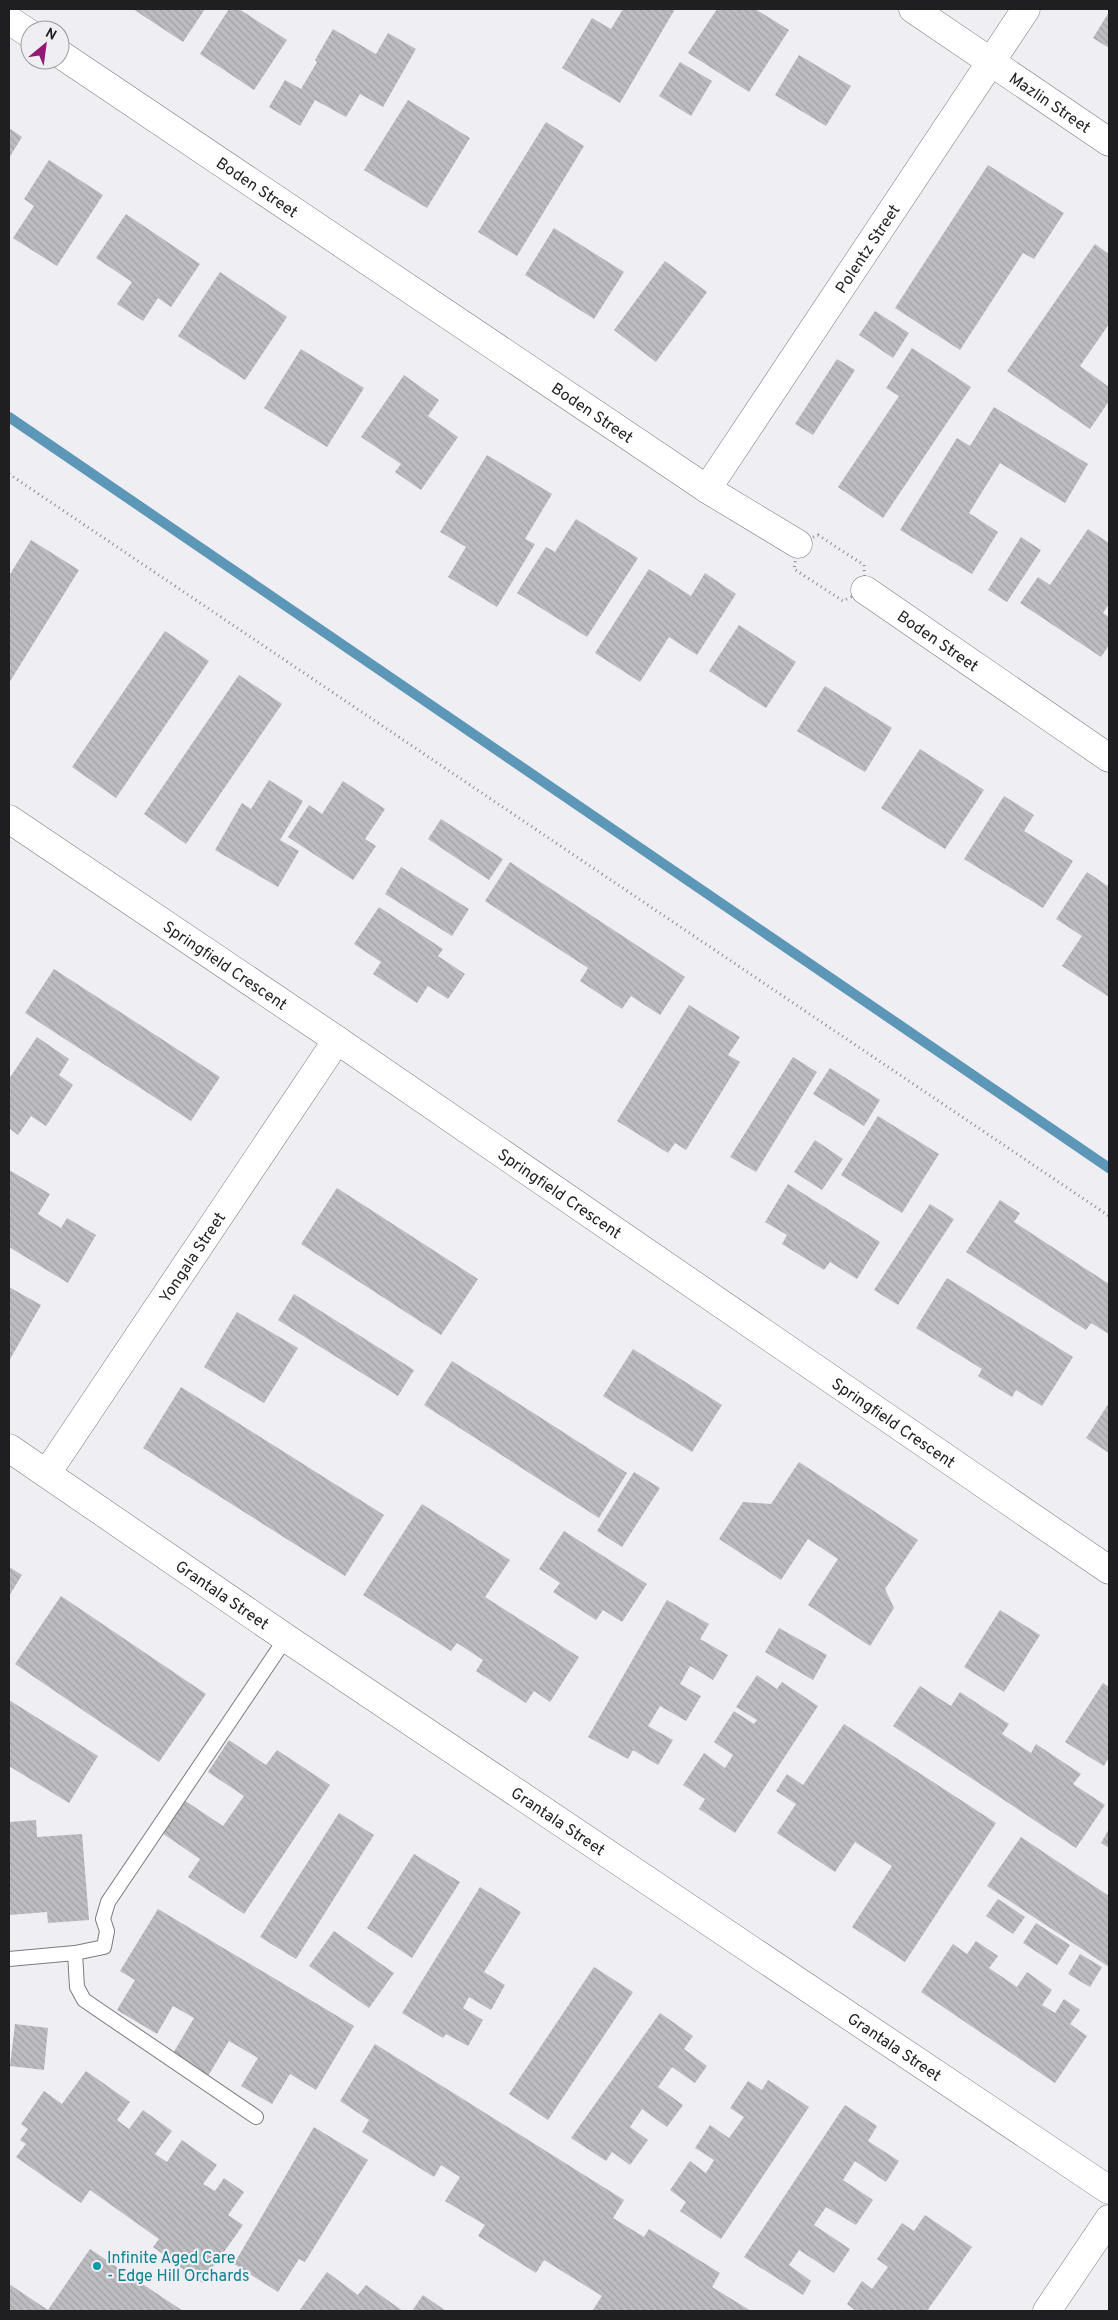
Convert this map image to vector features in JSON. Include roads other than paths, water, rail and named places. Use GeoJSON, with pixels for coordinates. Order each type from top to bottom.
{"type":"FeatureCollection","features":[{"type":"Feature","properties":{"kind":"street","name":"Mazlin Street"},"geometry":{"type":"LineString","coordinates":[[913,9],[1109,142]]}},
{"type":"Feature","properties":{"kind":"street","name":"Polentz Street"},"geometry":{"type":"LineString","coordinates":[[707,489],[1026,9]]}},
{"type":"Feature","properties":{"kind":"street"},"geometry":{"type":"LineString","coordinates":[[9,20],[20,27]]}},
{"type":"Feature","properties":{"kind":"street","name":"Boden Street"},"geometry":{"type":"LineString","coordinates":[[70,61],[707,489],[798,544]]}},
{"type":"Feature","properties":{"kind":"street","name":"Boden Street"},"geometry":{"type":"LineString","coordinates":[[865,590],[1109,758]]}},
{"type":"Feature","properties":{"kind":"street","name":"Springfield Crescent"},"geometry":{"type":"LineString","coordinates":[[9,819],[337,1040],[1109,1570]]}},
{"type":"Feature","properties":{"kind":"street","name":"Yongala Street"},"geometry":{"type":"LineString","coordinates":[[47,1473],[337,1040]]}},
{"type":"Feature","properties":{"kind":"street","name":"Grantala Street"},"geometry":{"type":"LineString","coordinates":[[9,1448],[286,1638],[1109,2190]]}},
{"type":"Feature","properties":{"kind":"street"},"geometry":{"type":"LineString","coordinates":[[1047,2311],[1109,2219]]}},
{"type":"Feature","properties":{"kind":"lane"},"geometry":{"type":"LineString","coordinates":[[9,1959],[75,1953],[104,1947],[107,1932],[103,1919],[108,1902],[286,1638]]}},
{"type":"Feature","properties":{"kind":"lane"},"geometry":{"type":"LineString","coordinates":[[75,1953],[77,1988],[84,2000],[256,2117]]}},
{"type":"Feature","properties":{"kind":"waterway"},"geometry":{"type":"LineString","coordinates":[[9,417],[1109,1168]]}},
{"type":"Feature","properties":{"kind":"place","name":"Infinite Aged Care - Edge Hill Orchards"},"geometry":{"type":"Point","coordinates":[97,2266]}}]}
